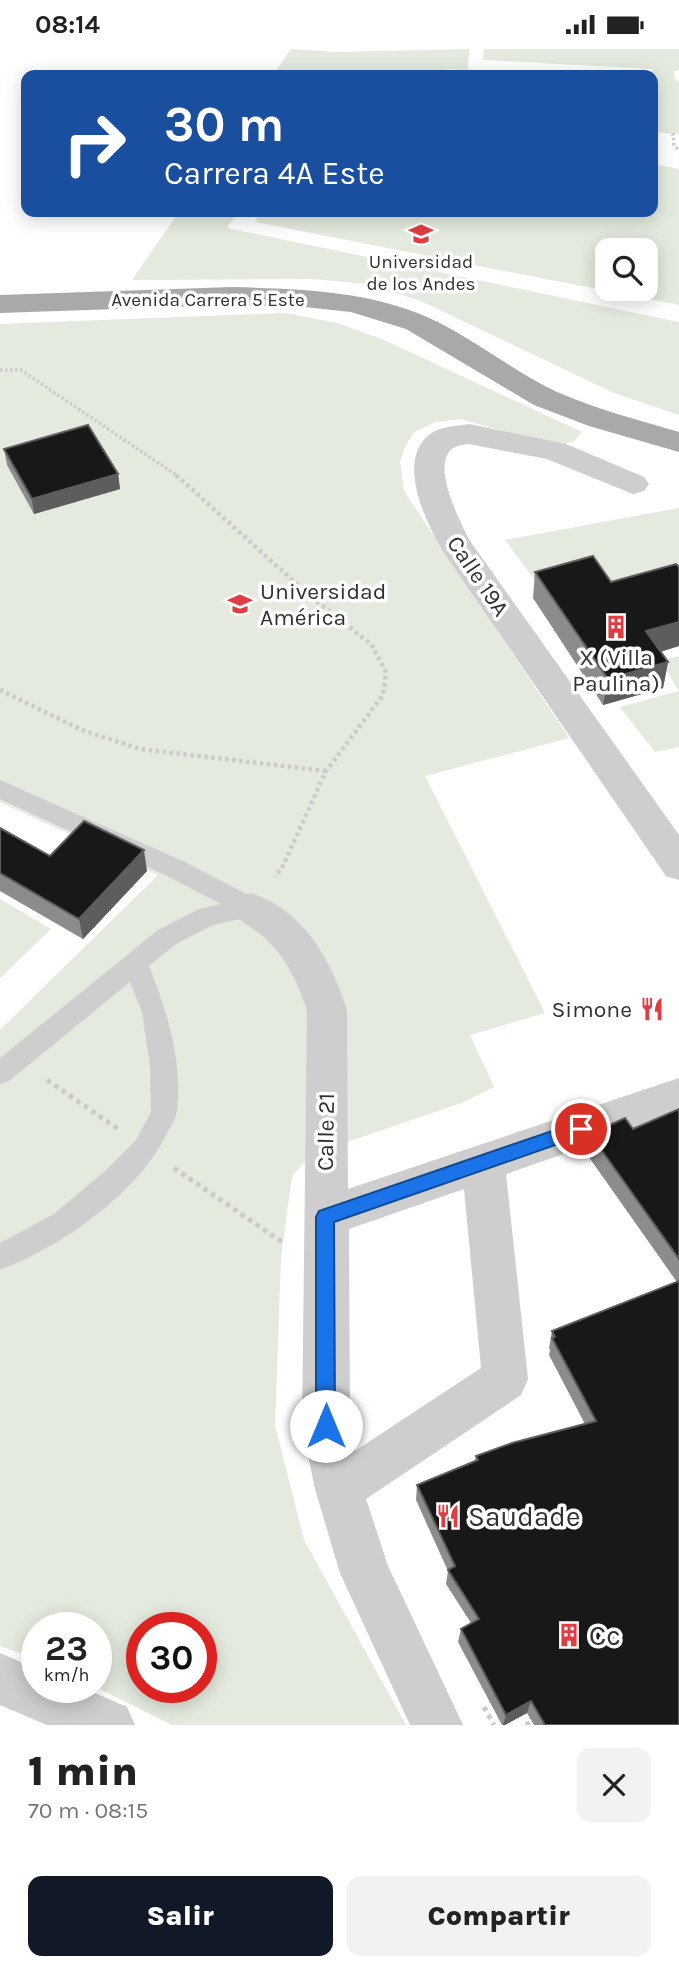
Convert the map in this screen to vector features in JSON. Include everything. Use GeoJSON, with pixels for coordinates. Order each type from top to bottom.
{"type":"FeatureCollection","features":[{"type":"Feature","properties":{"kind":"main road","name":"Avenida Carrera 5 Este"},"geometry":{"type":"LineString","coordinates":[[0,304],[272,296],[354,304],[416,323],[545,398],[600,419],[679,442]]}},
{"type":"Feature","properties":{"kind":"street","name":"Calle 19A"},"geometry":{"type":"LineString","coordinates":[[633,484],[555,451],[469,434],[458,434],[439,443],[432,452],[429,465],[435,505],[456,545],[679,865]]}},
{"type":"Feature","properties":{"kind":"street","name":"Calle 21"},"geometry":{"type":"LineString","coordinates":[[251,908],[280,927],[295,946],[323,993],[327,1010],[326,1426],[338,1489],[365,1573],[437,1725]]}},
{"type":"Feature","properties":{"kind":"street"},"geometry":{"type":"LineString","coordinates":[[325,1217],[679,1096]]}},
{"type":"Feature","properties":{"kind":"street"},"geometry":{"type":"LineString","coordinates":[[338,1489],[505,1379],[483,1162]]}},
{"type":"Feature","properties":{"kind":"street"},"geometry":{"type":"LineString","coordinates":[[0,1679],[109,1725]]}},
{"type":"Feature","properties":{"kind":"lane","name":"Calle 21"},"geometry":{"type":"LineString","coordinates":[[0,789],[176,869],[251,908]]}},
{"type":"Feature","properties":{"kind":"lane"},"geometry":{"type":"LineString","coordinates":[[0,1073],[167,937],[208,916],[251,908]]}},
{"type":"Feature","properties":{"kind":"lane"},"geometry":{"type":"LineString","coordinates":[[0,1257],[64,1223],[114,1181],[146,1148],[164,1113],[163,1066],[155,1012],[135,963]]}},
{"type":"Feature","properties":{"kind":"path"},"geometry":{"type":"LineString","coordinates":[[673,134],[674,145],[679,151]]}},
{"type":"Feature","properties":{"kind":"path"},"geometry":{"type":"LineString","coordinates":[[0,370],[21,370],[187,482],[310,596],[371,644],[386,672],[383,695],[326,771],[282,868],[251,908]]}},
{"type":"Feature","properties":{"kind":"path"},"geometry":{"type":"LineString","coordinates":[[0,690],[82,730],[140,749],[326,771]]}},
{"type":"Feature","properties":{"kind":"path"},"geometry":{"type":"LineString","coordinates":[[526,1725],[537,1719]]}},
{"type":"Feature","properties":{"kind":"shaded area"},"geometry":{"type":"Polygon","coordinates":[[[291,49],[337,52],[469,49],[468,70],[276,70],[291,49]]]}},
{"type":"Feature","properties":{"kind":"shaded area"},"geometry":{"type":"Polygon","coordinates":[[[484,49],[679,49],[679,70],[674,71],[675,80],[679,81],[679,134],[658,132],[658,70],[483,60],[484,49]]]}},
{"type":"Feature","properties":{"kind":"shaded area"},"geometry":{"type":"Polygon","coordinates":[[[658,165],[679,169],[679,305],[658,301],[658,238],[595,238],[595,289],[255,222],[258,217],[658,217],[658,165]]]}},
{"type":"Feature","properties":{"kind":"shaded area"},"geometry":{"type":"Polygon","coordinates":[[[176,217],[235,217],[227,228],[679,322],[679,415],[614,393],[421,301],[367,284],[313,279],[132,280],[176,217]]]}},
{"type":"Feature","properties":{"kind":"shaded area"},"geometry":{"type":"Polygon","coordinates":[[[285,313],[337,323],[384,340],[582,432],[573,442],[550,445],[461,419],[436,422],[413,433],[400,461],[404,491],[569,738],[425,776],[545,1013],[470,1035],[494,1087],[464,1102],[312,1154],[292,1176],[281,1257],[275,1426],[304,1540],[406,1725],[172,1725],[128,1703],[217,1703],[217,1612],[126,1612],[126,1702],[112,1695],[112,1612],[21,1612],[21,1653],[0,1646],[0,1030],[158,875],[0,802],[0,324],[285,313]]]}},
{"type":"Feature","properties":{"kind":"shaded area"},"geometry":{"type":"Polygon","coordinates":[[[679,508],[679,589],[540,587],[505,540],[679,508]]]}},
{"type":"Feature","properties":{"kind":"shaded area"},"geometry":{"type":"Polygon","coordinates":[[[679,656],[679,691],[661,662],[679,656]]]}},
{"type":"Feature","properties":{"kind":"shaded area"},"geometry":{"type":"Polygon","coordinates":[[[679,691],[679,747],[655,752],[620,707],[679,691]]]}},
{"type":"Feature","properties":{"kind":"shaded area"},"geometry":{"type":"Polygon","coordinates":[[[0,899],[51,929],[0,978],[0,899]]]}},
{"type":"Feature","properties":{"kind":"building"},"geometry":{"type":"Polygon","coordinates":[[[88,425],[118,474],[32,499],[4,449],[88,425]]]}},
{"type":"Feature","properties":{"kind":"building","name":"X (Villa Paulina)"},"geometry":{"type":"Polygon","coordinates":[[[593,556],[611,582],[676,564],[679,567],[679,622],[646,631],[668,662],[608,679],[535,572],[593,556]]]}},
{"type":"Feature","properties":{"kind":"building"},"geometry":{"type":"Polygon","coordinates":[[[84,821],[144,850],[79,919],[0,873],[0,828],[50,856],[84,821]]]}},
{"type":"Feature","properties":{"kind":"building"},"geometry":{"type":"Polygon","coordinates":[[[679,1109],[679,1259],[590,1134],[625,1118],[633,1129],[679,1109]]]}},
{"type":"Feature","properties":{"kind":"building"},"geometry":{"type":"Polygon","coordinates":[[[679,1281],[679,1725],[545,1725],[531,1701],[506,1715],[461,1629],[479,1619],[448,1570],[455,1566],[417,1485],[478,1460],[476,1456],[512,1443],[596,1421],[552,1338],[555,1337],[552,1331],[679,1281]]]}},
{"type":"Feature","properties":{"kind":"place","name":"Universidad de los Andes"},"geometry":{"type":"Point","coordinates":[421,234]}},
{"type":"Feature","properties":{"kind":"place","name":"Universidad América"},"geometry":{"type":"Point","coordinates":[240,604]}},
{"type":"Feature","properties":{"kind":"place","name":"X (Villa Paulina)"},"geometry":{"type":"Point","coordinates":[616,627]}},
{"type":"Feature","properties":{"kind":"place","name":"Simone"},"geometry":{"type":"Point","coordinates":[652,1009]}},
{"type":"Feature","properties":{"kind":"place","name":"Saudade"},"geometry":{"type":"Point","coordinates":[448,1516]}},
{"type":"Feature","properties":{"kind":"place","name":"Cc"},"geometry":{"type":"Point","coordinates":[569,1635]}},
{"type":"Feature","properties":{"kind":"route"},"geometry":{"type":"LineString","coordinates":[[326,1426],[325,1217],[581,1129]]}}]}
